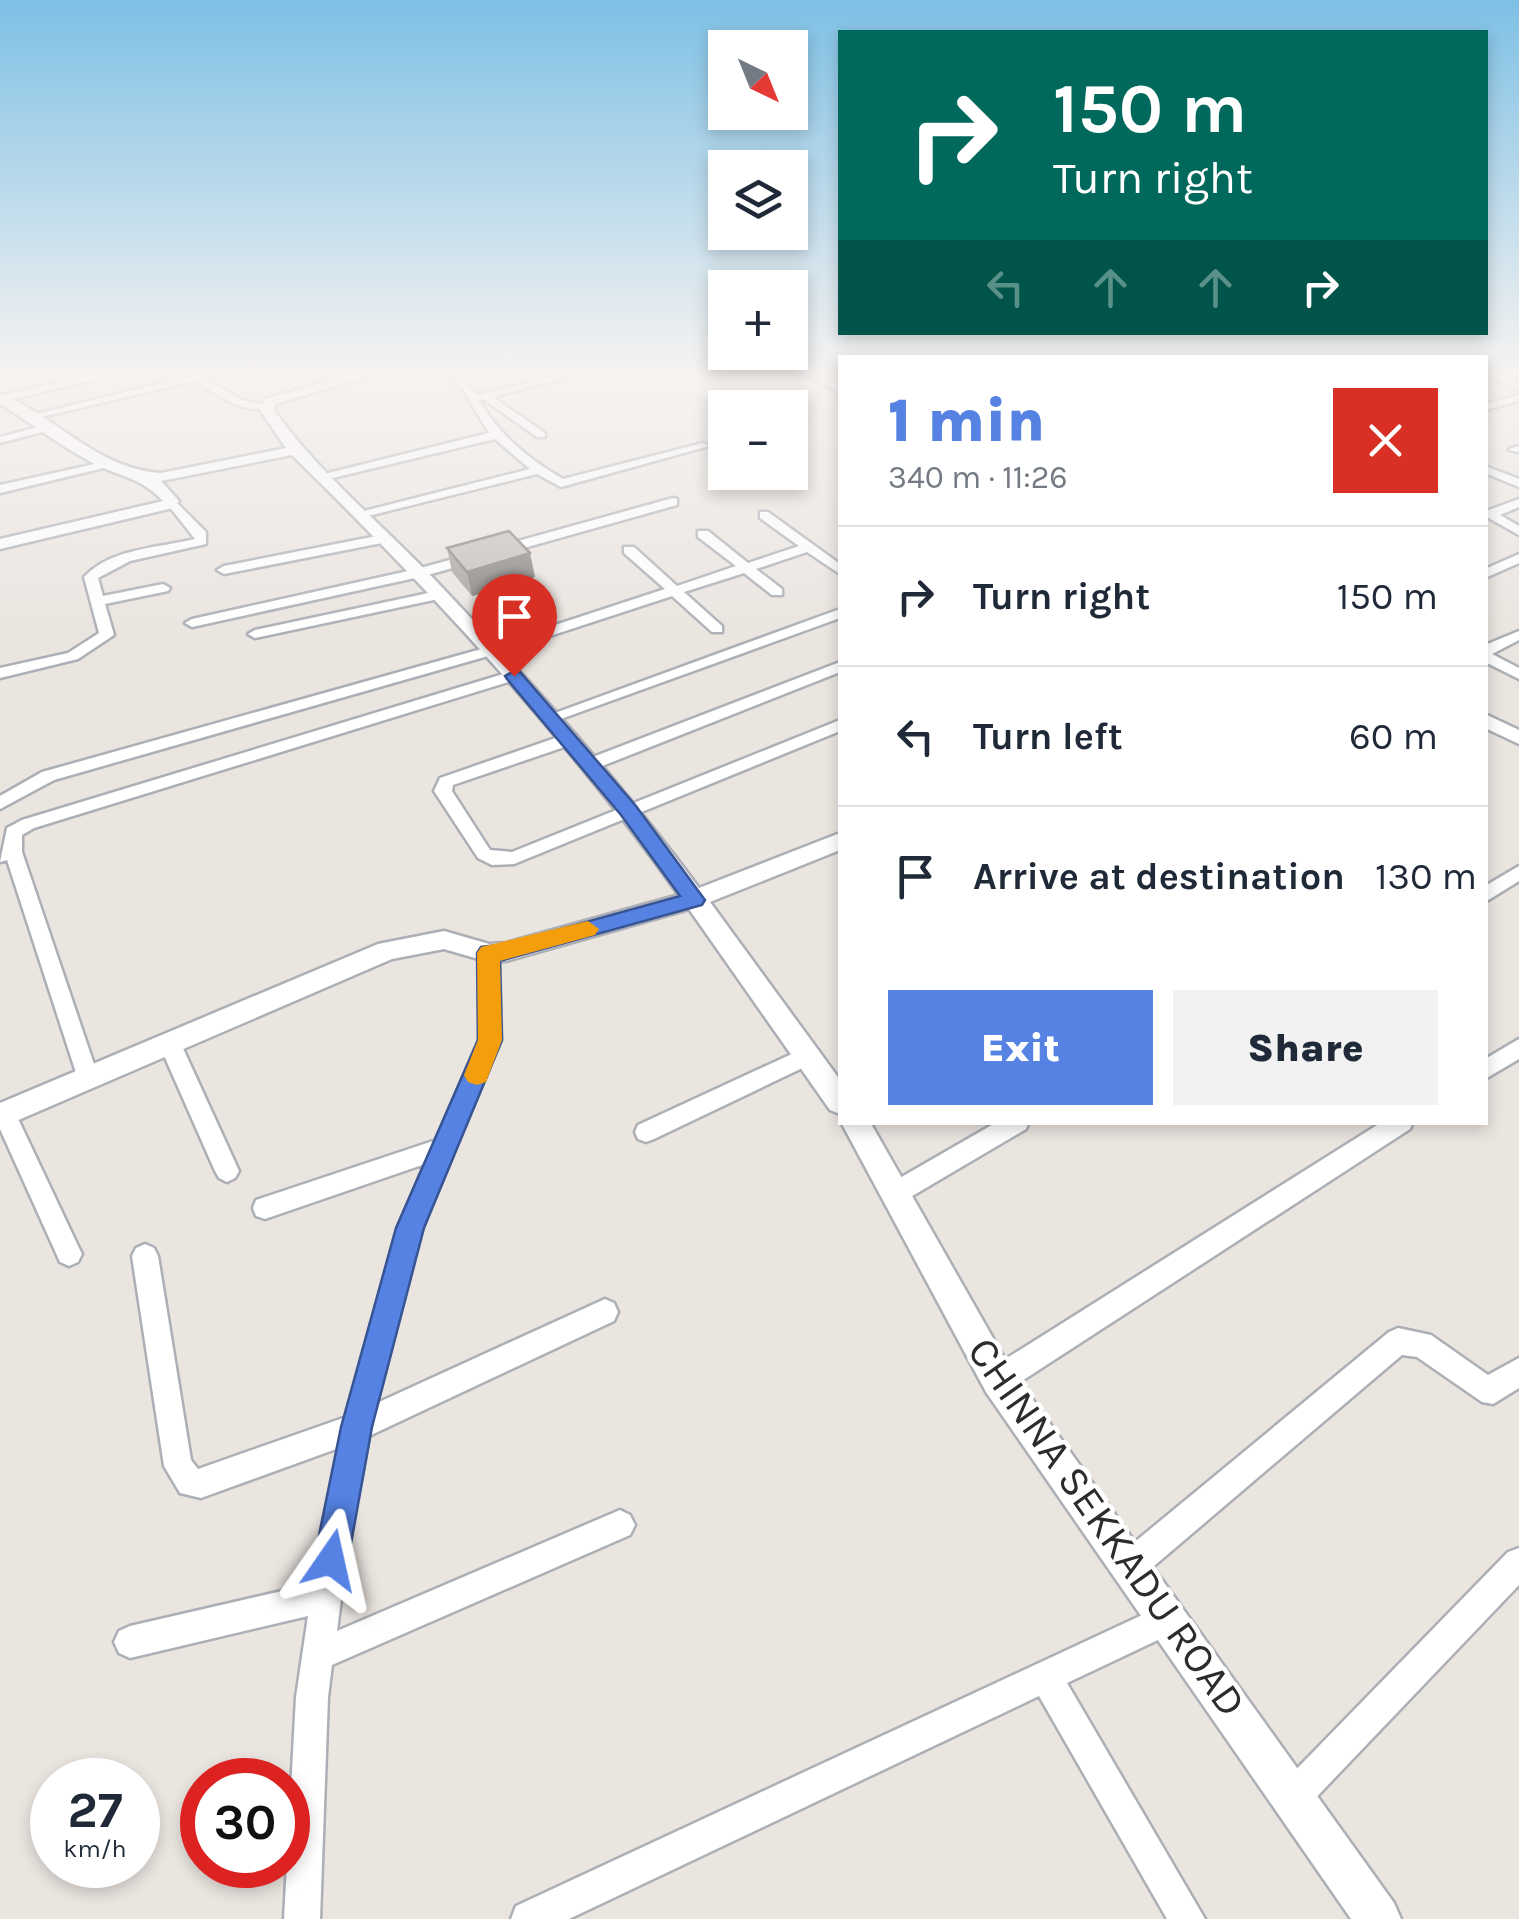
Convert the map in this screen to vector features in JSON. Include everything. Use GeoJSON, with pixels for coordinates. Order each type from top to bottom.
{"type":"FeatureCollection","features":[{"type":"Feature","properties":{"kind":"street"},"geometry":{"type":"LineString","coordinates":[[0,673],[60,660],[100,642],[108,630],[91,577],[94,572],[201,541],[201,534],[149,478],[101,460]]}},
{"type":"Feature","properties":{"kind":"street"},"geometry":{"type":"LineString","coordinates":[[149,478],[245,460]]}},
{"type":"Feature","properties":{"kind":"street"},"geometry":{"type":"LineString","coordinates":[[305,460],[387,538],[552,717],[628,810],[838,1099]]}},
{"type":"Feature","properties":{"kind":"street"},"geometry":{"type":"LineString","coordinates":[[324,478],[396,460]]}},
{"type":"Feature","properties":{"kind":"street"},"geometry":{"type":"LineString","coordinates":[[527,460],[561,484],[652,460]]}},
{"type":"Feature","properties":{"kind":"street"},"geometry":{"type":"LineString","coordinates":[[0,489],[108,464]]}},
{"type":"Feature","properties":{"kind":"street"},"geometry":{"type":"LineString","coordinates":[[364,515],[539,470]]}},
{"type":"Feature","properties":{"kind":"street"},"geometry":{"type":"LineString","coordinates":[[1488,470],[1519,482]]}},
{"type":"Feature","properties":{"kind":"street"},"geometry":{"type":"LineString","coordinates":[[0,544],[156,508],[171,501]]}},
{"type":"Feature","properties":{"kind":"street"},"geometry":{"type":"LineString","coordinates":[[192,623],[419,574],[673,502]]}},
{"type":"Feature","properties":{"kind":"street"},"geometry":{"type":"LineString","coordinates":[[1509,503],[1490,514],[1519,532]]}},
{"type":"Feature","properties":{"kind":"street"},"geometry":{"type":"LineString","coordinates":[[764,516],[838,569]]}},
{"type":"Feature","properties":{"kind":"street"},"geometry":{"type":"LineString","coordinates":[[703,534],[777,592]]}},
{"type":"Feature","properties":{"kind":"street"},"geometry":{"type":"LineString","coordinates":[[224,570],[387,538]]}},
{"type":"Feature","properties":{"kind":"street"},"geometry":{"type":"LineString","coordinates":[[0,803],[48,776],[490,650],[809,547]]}},
{"type":"Feature","properties":{"kind":"street"},"geometry":{"type":"LineString","coordinates":[[630,550],[717,629]]}},
{"type":"Feature","properties":{"kind":"street"},"geometry":{"type":"LineString","coordinates":[[1488,573],[1519,558]]}},
{"type":"Feature","properties":{"kind":"street"},"geometry":{"type":"LineString","coordinates":[[99,601],[163,588]]}},
{"type":"Feature","properties":{"kind":"street"},"geometry":{"type":"LineString","coordinates":[[254,634],[438,594]]}},
{"type":"Feature","properties":{"kind":"street"},"geometry":{"type":"LineString","coordinates":[[552,717],[838,614]]}},
{"type":"Feature","properties":{"kind":"street"},"geometry":{"type":"LineString","coordinates":[[1488,652],[1519,635]]}},
{"type":"Feature","properties":{"kind":"street"},"geometry":{"type":"LineString","coordinates":[[1488,656],[1519,674]]}},
{"type":"Feature","properties":{"kind":"street"},"geometry":{"type":"LineString","coordinates":[[591,764],[838,668]]}},
{"type":"Feature","properties":{"kind":"street"},"geometry":{"type":"LineString","coordinates":[[88,1079],[6,854],[13,832],[28,824],[514,676]]}},
{"type":"Feature","properties":{"kind":"street"},"geometry":{"type":"LineString","coordinates":[[1488,722],[1519,738]]}},
{"type":"Feature","properties":{"kind":"street"},"geometry":{"type":"LineString","coordinates":[[570,739],[446,782],[443,791],[484,854],[492,859],[514,858],[838,726]]}},
{"type":"Feature","properties":{"kind":"street"},"geometry":{"type":"LineString","coordinates":[[69,1254],[2,1116],[387,951],[444,940],[488,953],[506,952],[694,900],[838,842]]}},
{"type":"Feature","properties":{"kind":"street"},"geometry":{"type":"LineString","coordinates":[[1488,893],[1519,872]]}},
{"type":"Feature","properties":{"kind":"street"},"geometry":{"type":"LineString","coordinates":[[302,1919],[317,1656],[356,1427],[410,1228],[490,1040],[488,953]]}},
{"type":"Feature","properties":{"kind":"street"},"geometry":{"type":"LineString","coordinates":[[170,1044],[227,1170]]}},
{"type":"Feature","properties":{"kind":"street"},"geometry":{"type":"LineString","coordinates":[[1488,1068],[1519,1048]]}},
{"type":"Feature","properties":{"kind":"street"},"geometry":{"type":"LineString","coordinates":[[646,1132],[807,1056]]}},
{"type":"Feature","properties":{"kind":"street","name":"CHINNA SEKKADU ROAD"},"geometry":{"type":"LineString","coordinates":[[857,1125],[998,1380],[1378,1919]]}},
{"type":"Feature","properties":{"kind":"street"},"geometry":{"type":"LineString","coordinates":[[894,1194],[1013,1125]]}},
{"type":"Feature","properties":{"kind":"street"},"geometry":{"type":"LineString","coordinates":[[998,1380],[1397,1125]]}},
{"type":"Feature","properties":{"kind":"street"},"geometry":{"type":"LineString","coordinates":[[264,1208],[444,1147]]}},
{"type":"Feature","properties":{"kind":"street"},"geometry":{"type":"LineString","coordinates":[[144,1256],[178,1466],[190,1483],[200,1484],[356,1427],[605,1312]]}},
{"type":"Feature","properties":{"kind":"street"},"geometry":{"type":"LineString","coordinates":[[1130,1566],[1398,1341],[1422,1344],[1482,1388],[1494,1390],[1519,1372]]}},
{"type":"Feature","properties":{"kind":"street"},"geometry":{"type":"LineString","coordinates":[[317,1656],[620,1525]]}},
{"type":"Feature","properties":{"kind":"street"},"geometry":{"type":"LineString","coordinates":[[1294,1796],[1519,1563]]}},
{"type":"Feature","properties":{"kind":"street"},"geometry":{"type":"LineString","coordinates":[[130,1642],[326,1596]]}},
{"type":"Feature","properties":{"kind":"street"},"geometry":{"type":"LineString","coordinates":[[529,1919],[1168,1619]]}},
{"type":"Feature","properties":{"kind":"street"},"geometry":{"type":"LineString","coordinates":[[1046,1676],[1187,1919]]}},
{"type":"Feature","properties":{"kind":"building"},"geometry":{"type":"Polygon","coordinates":[[[509,531],[530,553],[467,572],[447,548],[509,531]]]}},
{"type":"Feature","properties":{"kind":"slow traffic"},"geometry":{"type":"LineString","coordinates":[[477,1075],[490,1040],[488,953],[506,952],[588,929]]}},
{"type":"Feature","properties":{"kind":"route"},"geometry":{"type":"LineString","coordinates":[[331,1560],[356,1427],[410,1228],[490,1040],[488,953],[506,952],[694,900],[628,810],[514,676]]}}]}
